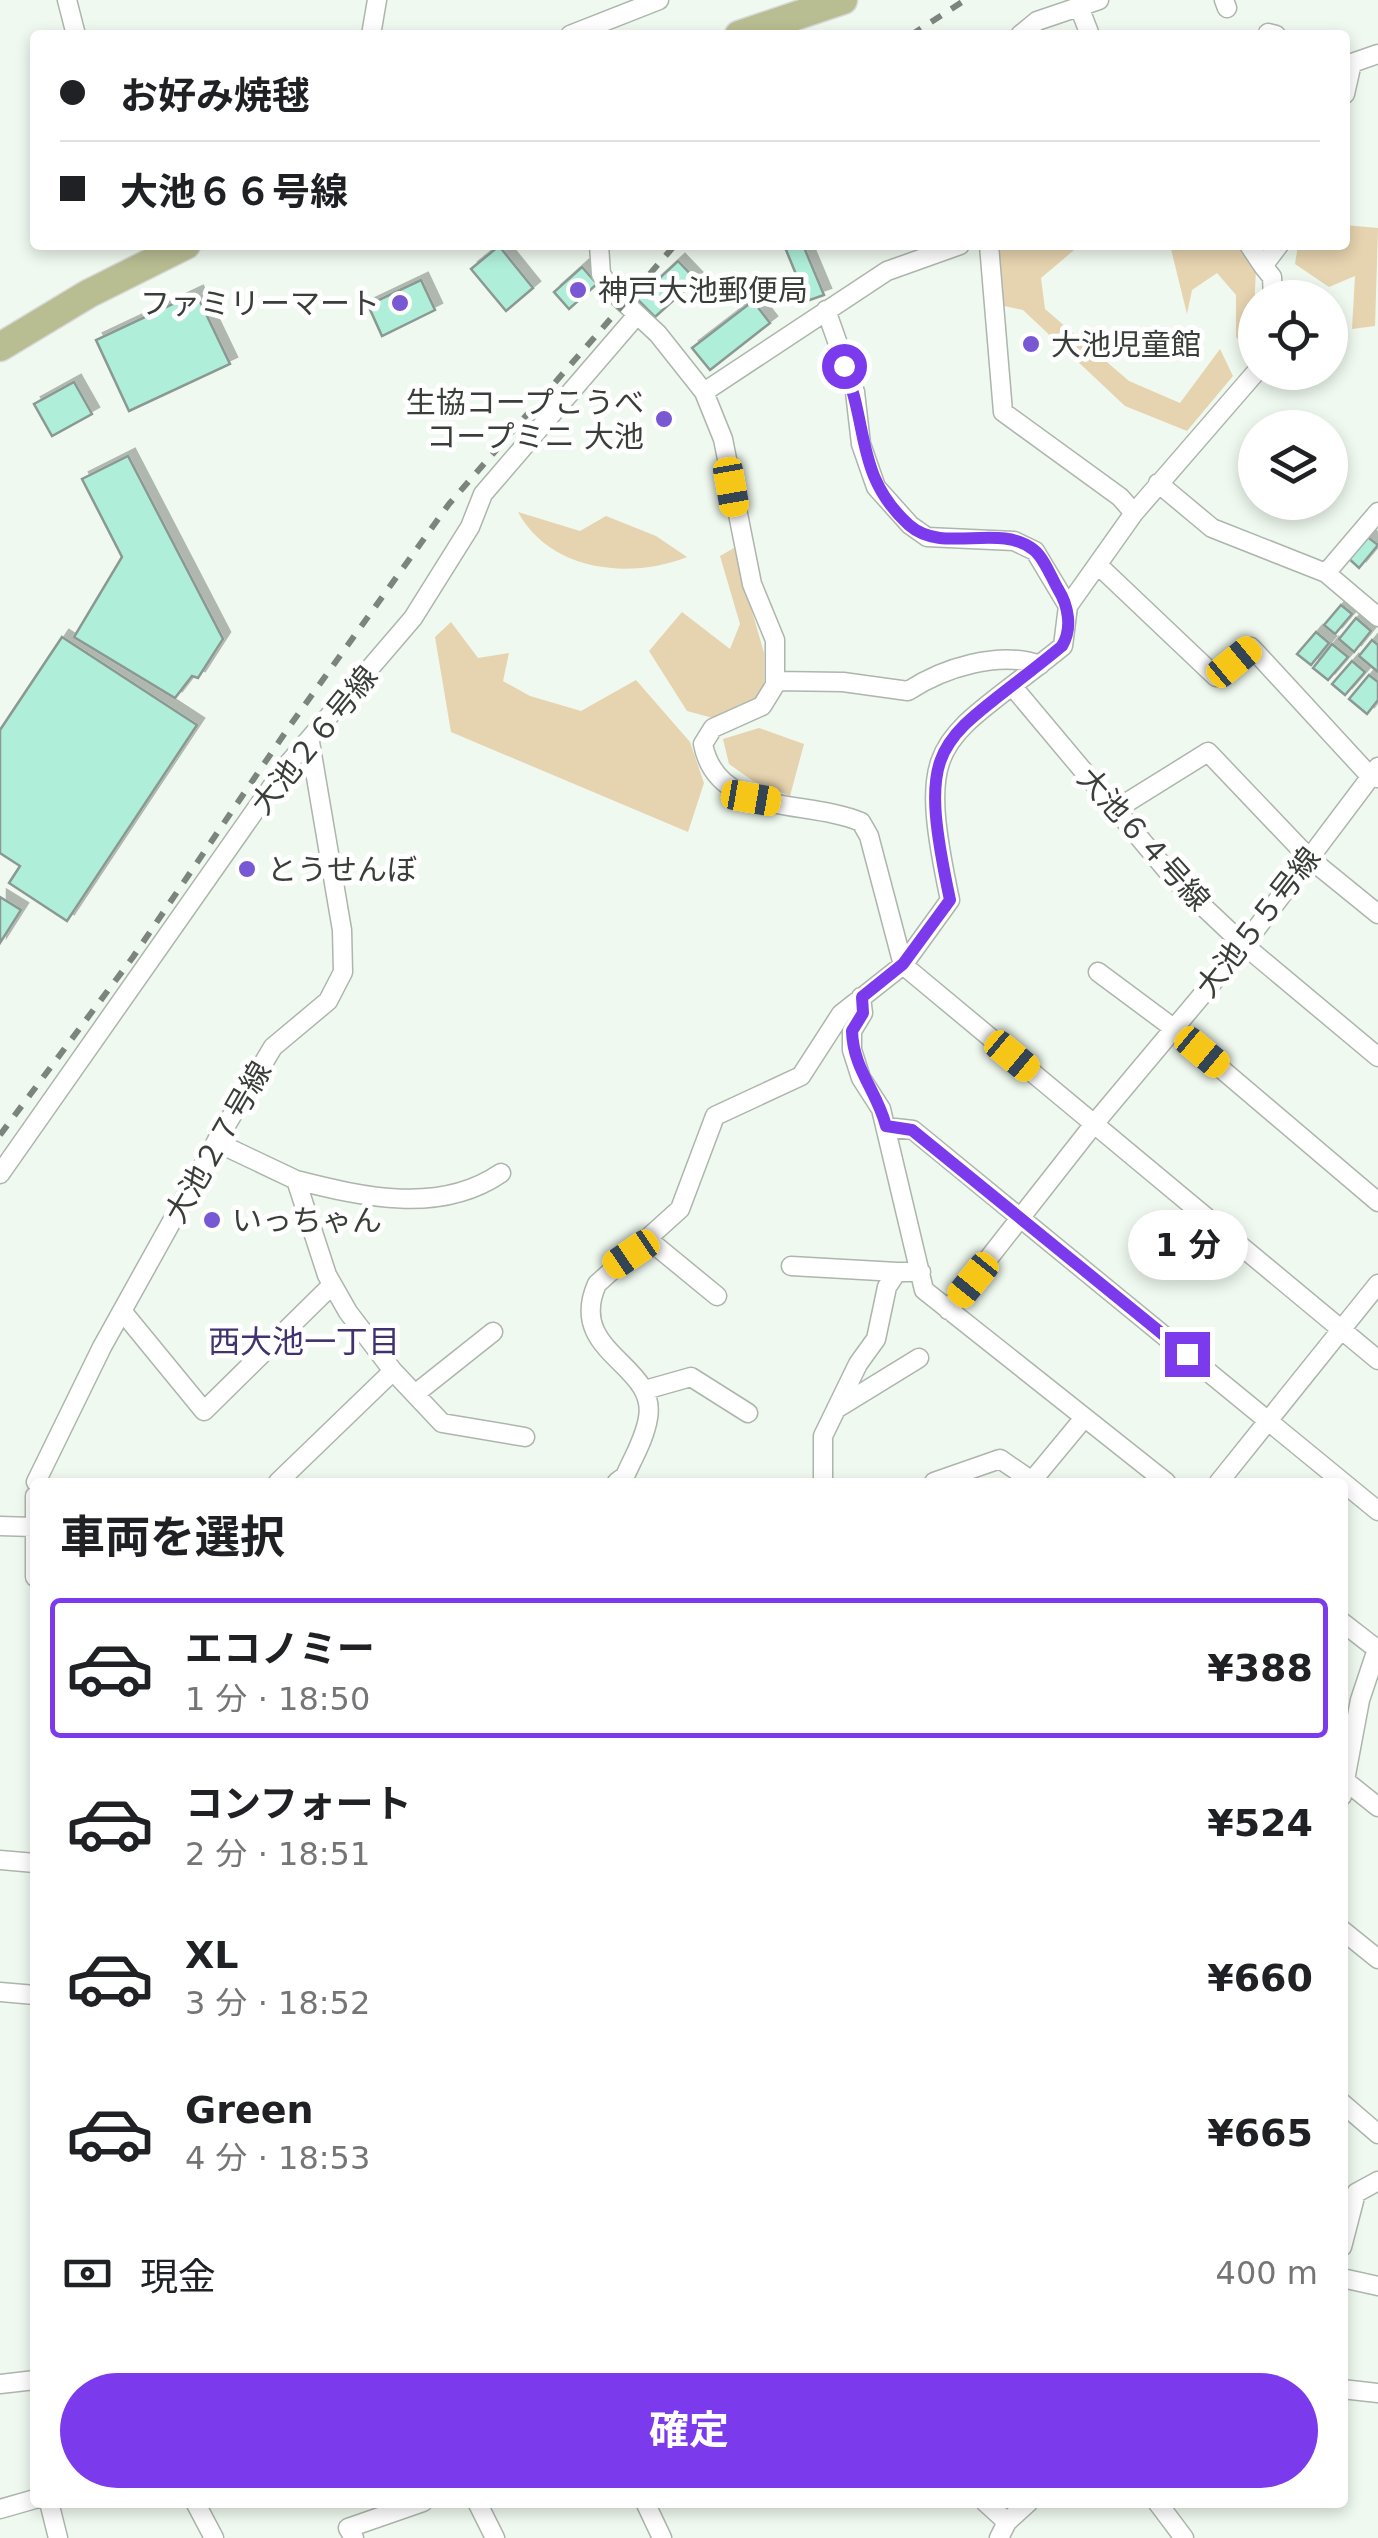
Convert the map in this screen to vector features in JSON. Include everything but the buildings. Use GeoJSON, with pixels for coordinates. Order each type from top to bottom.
{"type":"FeatureCollection","features":[{"type":"Feature","properties":{"kind":"main road"},"geometry":{"type":"LineString","coordinates":[[754,30],[843,0]]}},
{"type":"Feature","properties":{"kind":"main road"},"geometry":{"type":"LineString","coordinates":[[1,343],[177,250]]}},
{"type":"Feature","properties":{"kind":"street"},"geometry":{"type":"LineString","coordinates":[[66,0],[75,30]]}},
{"type":"Feature","properties":{"kind":"street"},"geometry":{"type":"LineString","coordinates":[[372,30],[377,0]]}},
{"type":"Feature","properties":{"kind":"street"},"geometry":{"type":"LineString","coordinates":[[583,30],[659,0]]}},
{"type":"Feature","properties":{"kind":"street"},"geometry":{"type":"LineString","coordinates":[[1026,30],[1037,21],[1078,4],[1099,0]]}},
{"type":"Feature","properties":{"kind":"street"},"geometry":{"type":"LineString","coordinates":[[1078,4],[1088,30]]}},
{"type":"Feature","properties":{"kind":"street"},"geometry":{"type":"LineString","coordinates":[[1350,61],[1378,54]]}},
{"type":"Feature","properties":{"kind":"street"},"geometry":{"type":"LineString","coordinates":[[599,250],[601,274],[704,392],[722,438],[752,584],[774,640],[776,681],[762,706],[713,728],[703,744],[707,765],[721,782],[751,798],[860,822],[869,836],[903,964],[1378,1360]]}},
{"type":"Feature","properties":{"kind":"street"},"geometry":{"type":"LineString","coordinates":[[704,392],[887,270],[945,250]]}},
{"type":"Feature","properties":{"kind":"street"},"geometry":{"type":"LineString","coordinates":[[989,250],[1004,412],[1120,497],[1134,513]]}},
{"type":"Feature","properties":{"kind":"street"},"geometry":{"type":"LineString","coordinates":[[1252,250],[1272,280]]}},
{"type":"Feature","properties":{"kind":"street"},"geometry":{"type":"LineString","coordinates":[[1263,266],[1275,250]]}},
{"type":"Feature","properties":{"kind":"street"},"geometry":{"type":"LineString","coordinates":[[622,1478],[649,1416],[645,1390],[606,1352],[592,1326],[590,1301],[612,1267],[650,1241],[680,1209],[716,1116],[801,1076],[841,1014],[903,964],[950,900],[933,806],[938,759],[963,722],[1013,687],[1066,640],[1068,606],[1035,551],[1014,540],[927,537],[910,525],[876,486],[861,444],[855,392],[826,310]]}},
{"type":"Feature","properties":{"kind":"street","name":"大池２６号線"},"geometry":{"type":"LineString","coordinates":[[0,1174],[286,765],[310,742],[413,618],[470,527],[483,494],[546,426],[637,315]]}},
{"type":"Feature","properties":{"kind":"street"},"geometry":{"type":"LineString","coordinates":[[1068,606],[1134,513],[1240,390]]}},
{"type":"Feature","properties":{"kind":"street"},"geometry":{"type":"LineString","coordinates":[[1158,483],[1212,528],[1326,573],[1378,617]]}},
{"type":"Feature","properties":{"kind":"street"},"geometry":{"type":"LineString","coordinates":[[1326,573],[1378,512]]}},
{"type":"Feature","properties":{"kind":"street"},"geometry":{"type":"LineString","coordinates":[[1099,566],[1216,677],[1251,648],[1376,774]]}},
{"type":"Feature","properties":{"kind":"street"},"geometry":{"type":"LineString","coordinates":[[776,681],[843,682],[908,691],[934,675],[1018,657],[1040,665]]}},
{"type":"Feature","properties":{"kind":"street","name":"大池６４号線"},"geometry":{"type":"LineString","coordinates":[[1013,687],[1174,879],[1244,946],[1378,1057]]}},
{"type":"Feature","properties":{"kind":"street","name":"大池２７号線"},"geometry":{"type":"LineString","coordinates":[[38,1478],[122,1311],[216,1142],[273,1048],[328,1001],[342,972],[342,930],[310,742]]}},
{"type":"Feature","properties":{"kind":"street"},"geometry":{"type":"LineString","coordinates":[[1118,808],[1208,752],[1309,858],[1378,914]]}},
{"type":"Feature","properties":{"kind":"street","name":"大池５５号線"},"geometry":{"type":"LineString","coordinates":[[948,1310],[1172,1027],[1244,946],[1376,774]]}},
{"type":"Feature","properties":{"kind":"street"},"geometry":{"type":"LineString","coordinates":[[1098,972],[1172,1027],[1378,1202]]}},
{"type":"Feature","properties":{"kind":"street"},"geometry":{"type":"LineString","coordinates":[[862,997],[863,1013],[852,1031],[852,1050],[886,1126],[924,1290],[1161,1478]]}},
{"type":"Feature","properties":{"kind":"street"},"geometry":{"type":"LineString","coordinates":[[886,1126],[912,1130],[1338,1478]]}},
{"type":"Feature","properties":{"kind":"street"},"geometry":{"type":"LineString","coordinates":[[216,1142],[296,1180],[363,1198],[420,1199],[476,1190],[501,1174]]}},
{"type":"Feature","properties":{"kind":"street"},"geometry":{"type":"LineString","coordinates":[[296,1180],[332,1285],[393,1371],[442,1423],[524,1438]]}},
{"type":"Feature","properties":{"kind":"street"},"geometry":{"type":"LineString","coordinates":[[650,1241],[717,1296]]}},
{"type":"Feature","properties":{"kind":"street"},"geometry":{"type":"LineString","coordinates":[[790,1266],[921,1272]]}},
{"type":"Feature","properties":{"kind":"street"},"geometry":{"type":"LineString","coordinates":[[823,1478],[824,1436],[876,1339],[888,1288],[897,1272]]}},
{"type":"Feature","properties":{"kind":"street"},"geometry":{"type":"LineString","coordinates":[[1223,1478],[1378,1284]]}},
{"type":"Feature","properties":{"kind":"street"},"geometry":{"type":"LineString","coordinates":[[122,1311],[204,1411],[332,1285]]}},
{"type":"Feature","properties":{"kind":"street"},"geometry":{"type":"LineString","coordinates":[[415,1394],[493,1332]]}},
{"type":"Feature","properties":{"kind":"street"},"geometry":{"type":"LineString","coordinates":[[836,1409],[919,1358]]}},
{"type":"Feature","properties":{"kind":"street"},"geometry":{"type":"LineString","coordinates":[[282,1478],[393,1371]]}},
{"type":"Feature","properties":{"kind":"street"},"geometry":{"type":"LineString","coordinates":[[645,1390],[691,1377],[748,1414]]}},
{"type":"Feature","properties":{"kind":"street"},"geometry":{"type":"LineString","coordinates":[[1035,1478],[1084,1418]]}},
{"type":"Feature","properties":{"kind":"street"},"geometry":{"type":"LineString","coordinates":[[945,1478],[1000,1459],[1026,1478]]}},
{"type":"Feature","properties":{"kind":"street"},"geometry":{"type":"LineString","coordinates":[[1348,1486],[1378,1511]]}},
{"type":"Feature","properties":{"kind":"street"},"geometry":{"type":"LineString","coordinates":[[0,1526],[30,1528]]}},
{"type":"Feature","properties":{"kind":"street"},"geometry":{"type":"LineString","coordinates":[[1348,1627],[1378,1650],[1360,1700],[1348,1760]]}},
{"type":"Feature","properties":{"kind":"street"},"geometry":{"type":"LineString","coordinates":[[1348,1783],[1378,1807]]}},
{"type":"Feature","properties":{"kind":"street"},"geometry":{"type":"LineString","coordinates":[[0,1860],[30,1863]]}},
{"type":"Feature","properties":{"kind":"street"},"geometry":{"type":"LineString","coordinates":[[1348,1935],[1378,1959]]}},
{"type":"Feature","properties":{"kind":"street"},"geometry":{"type":"LineString","coordinates":[[0,1992],[30,1994]]}},
{"type":"Feature","properties":{"kind":"street"},"geometry":{"type":"LineString","coordinates":[[1348,2108],[1378,2134]]}},
{"type":"Feature","properties":{"kind":"street"},"geometry":{"type":"LineString","coordinates":[[1348,2224],[1356,2194],[1378,2182]]}},
{"type":"Feature","properties":{"kind":"street"},"geometry":{"type":"LineString","coordinates":[[1348,2279],[1378,2286]]}},
{"type":"Feature","properties":{"kind":"street"},"geometry":{"type":"LineString","coordinates":[[0,2384],[30,2381]]}},
{"type":"Feature","properties":{"kind":"street"},"geometry":{"type":"LineString","coordinates":[[1348,2389],[1378,2393]]}},
{"type":"Feature","properties":{"kind":"street"},"geometry":{"type":"LineString","coordinates":[[0,2509],[30,2500]]}},
{"type":"Feature","properties":{"kind":"street"},"geometry":{"type":"LineString","coordinates":[[50,2508],[58,2538]]}},
{"type":"Feature","properties":{"kind":"street"},"geometry":{"type":"LineString","coordinates":[[199,2508],[214,2538]]}},
{"type":"Feature","properties":{"kind":"street"},"geometry":{"type":"LineString","coordinates":[[354,2538],[348,2528],[406,2508]]}},
{"type":"Feature","properties":{"kind":"street"},"geometry":{"type":"LineString","coordinates":[[479,2508],[495,2538]]}},
{"type":"Feature","properties":{"kind":"street"},"geometry":{"type":"LineString","coordinates":[[648,2508],[662,2538]]}},
{"type":"Feature","properties":{"kind":"street"},"geometry":{"type":"LineString","coordinates":[[990,2508],[1003,2530],[1023,2508]]}},
{"type":"Feature","properties":{"kind":"street"},"geometry":{"type":"LineString","coordinates":[[1162,2508],[1184,2538]]}},
{"type":"Feature","properties":{"kind":"shaded area"},"geometry":{"type":"Polygon","coordinates":[[[1350,225],[1378,228],[1375,326],[1352,329],[1355,276],[1319,280],[1295,264],[1297,250],[1350,250],[1350,225]]]}},
{"type":"Feature","properties":{"kind":"shaded area"},"geometry":{"type":"Polygon","coordinates":[[[996,250],[1074,250],[1041,278],[1045,309],[1129,381],[1180,403],[1220,349],[1233,376],[1187,431],[1125,406],[1023,310],[1000,305],[996,250]]]}},
{"type":"Feature","properties":{"kind":"shaded area"},"geometry":{"type":"Polygon","coordinates":[[[1171,250],[1244,250],[1256,268],[1255,280],[1238,280],[1238,339],[1236,295],[1217,273],[1192,290],[1187,314],[1171,250]]]}},
{"type":"Feature","properties":{"kind":"shaded area"},"geometry":{"type":"Polygon","coordinates":[[[518,512],[580,531],[606,516],[656,536],[687,557],[641,568],[593,565],[550,547],[532,532],[518,512]]]}},
{"type":"Feature","properties":{"kind":"shaded area"},"geometry":{"type":"Polygon","coordinates":[[[734,548],[764,653],[764,695],[720,720],[687,711],[649,651],[682,612],[730,649],[740,624],[720,556],[734,548]]]}},
{"type":"Feature","properties":{"kind":"shaded area"},"geometry":{"type":"Polygon","coordinates":[[[451,622],[478,658],[509,653],[503,681],[530,696],[581,711],[636,680],[690,742],[704,783],[688,832],[451,732],[435,637],[451,622]]]}},
{"type":"Feature","properties":{"kind":"shaded area"},"geometry":{"type":"Polygon","coordinates":[[[759,728],[804,744],[790,796],[753,781],[729,764],[723,739],[759,728]]]}},
{"type":"Feature","properties":{"kind":"railway"},"geometry":{"type":"LineString","coordinates":[[919,30],[965,0]]}},
{"type":"Feature","properties":{"kind":"railway"},"geometry":{"type":"LineString","coordinates":[[0,1135],[133,957],[289,727],[449,504],[671,250]]}},
{"type":"Feature","properties":{"kind":"place","name":"神戸大池郵便局"},"geometry":{"type":"Point","coordinates":[578,290]}},
{"type":"Feature","properties":{"kind":"place","name":"ファミリーマート"},"geometry":{"type":"Point","coordinates":[400,303]}},
{"type":"Feature","properties":{"kind":"place","name":"大池児童館"},"geometry":{"type":"Point","coordinates":[1031,344]}},
{"type":"Feature","properties":{"kind":"place","name":"生協コープこうべ コープミニ 大池"},"geometry":{"type":"Point","coordinates":[664,419]}},
{"type":"Feature","properties":{"kind":"place","name":"とうせんぼ"},"geometry":{"type":"Point","coordinates":[247,869]}},
{"type":"Feature","properties":{"kind":"place","name":"いっちゃん"},"geometry":{"type":"Point","coordinates":[212,1220]}},
{"type":"Feature","properties":{"kind":"district","name":"西大池一丁目"},"geometry":{"type":"Point","coordinates":[304,1342]}},
{"type":"Feature","properties":{"kind":"route"},"geometry":{"type":"LineString","coordinates":[[844,366],[855,392],[861,444],[876,486],[910,525],[927,537],[1014,540],[1035,551],[1068,606],[1066,640],[1062,646],[963,722],[938,759],[933,806],[950,900],[903,964],[862,997],[863,1013],[852,1031],[852,1050],[860,1078],[881,1108],[886,1126],[912,1130],[1187,1354]]}}]}
